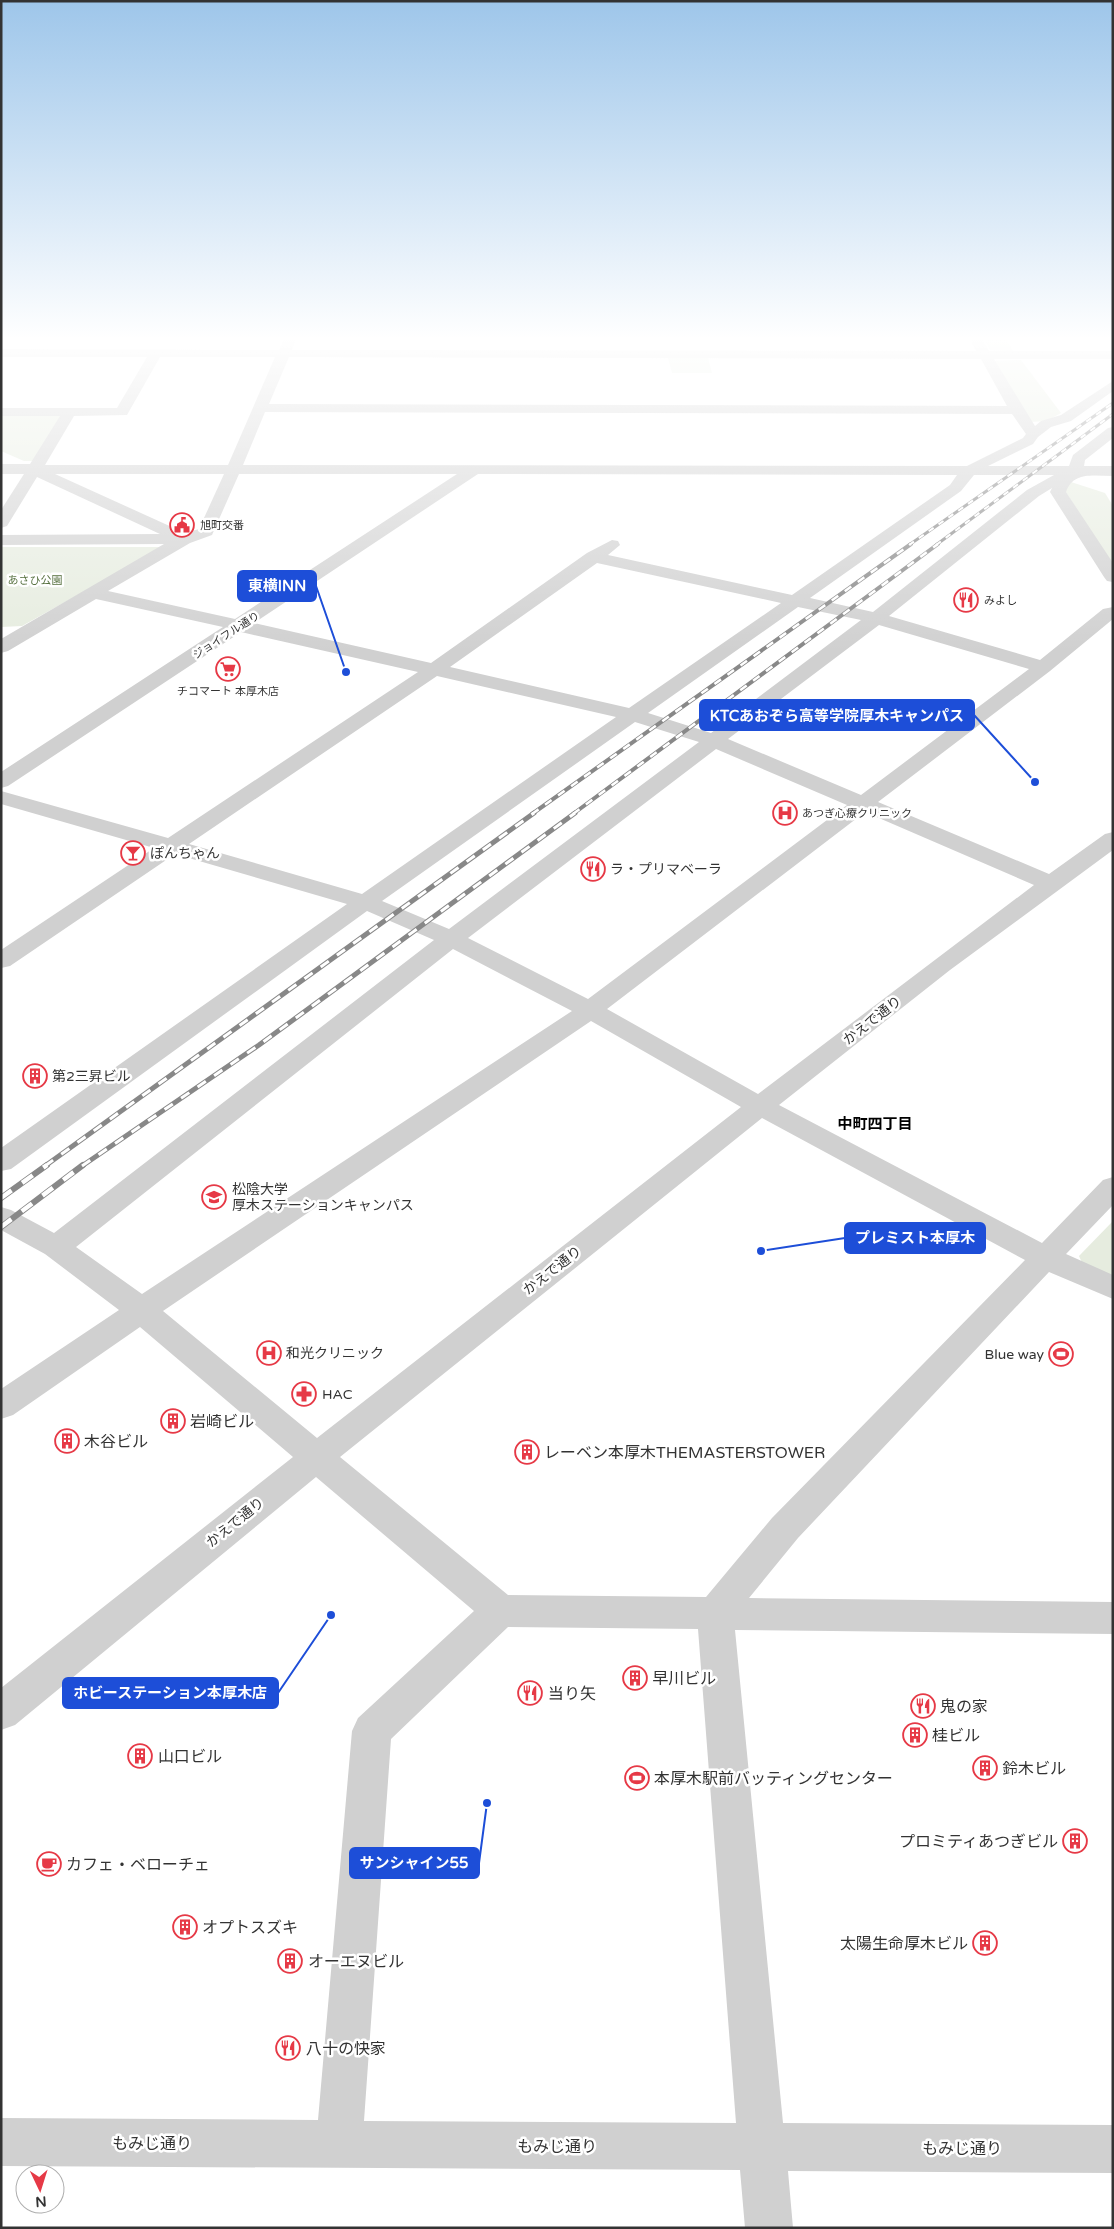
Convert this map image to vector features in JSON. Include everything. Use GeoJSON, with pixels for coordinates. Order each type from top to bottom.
{"type":"FeatureCollection","features":[{"type":"Feature","properties":{"kind":"street"},"geometry":{"type":"LineString","coordinates":[[1,523],[51,443]]}},
{"type":"Feature","properties":{"kind":"street"},"geometry":{"type":"LineString","coordinates":[[1,647],[184,540],[206,532],[243,443]]}},
{"type":"Feature","properties":{"kind":"street"},"geometry":{"type":"LineString","coordinates":[[1,1162],[631,714],[956,488],[958,481],[969,471],[1024,443]]}},
{"type":"Feature","properties":{"kind":"street"},"geometry":{"type":"LineString","coordinates":[[1097,443],[1078,458],[1076,471],[1062,481],[1058,492],[1113,577]]}},
{"type":"Feature","properties":{"kind":"street"},"geometry":{"type":"LineString","coordinates":[[1,455],[184,540]]}},
{"type":"Feature","properties":{"kind":"street"},"geometry":{"type":"LineString","coordinates":[[1,469],[1113,471]]}},
{"type":"Feature","properties":{"kind":"street","name":"ジョイフル通り"},"geometry":{"type":"LineString","coordinates":[[1,782],[474,470]]}},
{"type":"Feature","properties":{"kind":"street"},"geometry":{"type":"LineString","coordinates":[[56,1247],[450,939],[876,618],[1033,493],[1076,471]]}},
{"type":"Feature","properties":{"kind":"street"},"geometry":{"type":"LineString","coordinates":[[1,540],[184,540]]}},
{"type":"Feature","properties":{"kind":"street"},"geometry":{"type":"LineString","coordinates":[[1,962],[435,669],[612,545]]}},
{"type":"Feature","properties":{"kind":"street"},"geometry":{"type":"LineString","coordinates":[[593,557],[792,602],[876,618],[1043,667]]}},
{"type":"Feature","properties":{"kind":"street"},"geometry":{"type":"LineString","coordinates":[[94,593],[631,714],[713,740],[1050,883]]}},
{"type":"Feature","properties":{"kind":"street"},"geometry":{"type":"LineString","coordinates":[[1,1406],[141,1310],[590,1010],[1043,667],[1109,613],[1113,612]]}},
{"type":"Feature","properties":{"kind":"street"},"geometry":{"type":"LineString","coordinates":[[1,632],[27,632]]}},
{"type":"Feature","properties":{"kind":"street"},"geometry":{"type":"LineString","coordinates":[[1,797],[365,902],[450,939],[590,1010],[760,1106],[1044,1257],[1113,1288]]}},
{"type":"Feature","properties":{"kind":"street","name":"かえで通り"},"geometry":{"type":"LineString","coordinates":[[1,1712],[317,1456],[760,1106],[1050,883],[1113,839]]}},
{"type":"Feature","properties":{"kind":"street"},"geometry":{"type":"LineString","coordinates":[[769,2228],[715,1612],[785,1528],[1113,1187]]}},
{"type":"Feature","properties":{"kind":"street"},"geometry":{"type":"LineString","coordinates":[[1,1217],[56,1247],[141,1310],[500,1611],[1113,1618]]}},
{"type":"Feature","properties":{"kind":"street"},"geometry":{"type":"LineString","coordinates":[[339,2144],[372,1731],[500,1611]]}},
{"type":"Feature","properties":{"kind":"street","name":"もみじ通り"},"geometry":{"type":"LineString","coordinates":[[1,2142],[1113,2150]]}},
{"type":"Feature","properties":{"kind":"green space"},"geometry":{"type":"Polygon","coordinates":[[[1,443],[45,443],[34,461],[24,461],[1,451],[1,443]]]}},
{"type":"Feature","properties":{"kind":"green space"},"geometry":{"type":"Polygon","coordinates":[[[1071,482],[1105,493],[1113,506],[1113,567],[1064,489],[1071,482]]]}},
{"type":"Feature","properties":{"kind":"green space","name":"あさひ公園"},"geometry":{"type":"Polygon","coordinates":[[[1,547],[159,547],[160,549],[22,626],[1,627],[1,547]]]}},
{"type":"Feature","properties":{"kind":"green space"},"geometry":{"type":"Polygon","coordinates":[[[1113,1221],[1113,1279],[1084,1267],[1079,1256],[1113,1221]]]}},
{"type":"Feature","properties":{"kind":"railway"},"geometry":{"type":"LineString","coordinates":[[909,545],[1056,443]]}},
{"type":"Feature","properties":{"kind":"railway"},"geometry":{"type":"LineString","coordinates":[[936,545],[1074,443]]}},
{"type":"Feature","properties":{"kind":"railway"},"geometry":{"type":"LineString","coordinates":[[532,814],[911,544]]}},
{"type":"Feature","properties":{"kind":"railway"},"geometry":{"type":"LineString","coordinates":[[573,814],[938,544]]}},
{"type":"Feature","properties":{"kind":"railway"},"geometry":{"type":"LineString","coordinates":[[45,1166],[534,813]]}},
{"type":"Feature","properties":{"kind":"railway"},"geometry":{"type":"LineString","coordinates":[[82,1166],[259,1045],[575,813]]}},
{"type":"Feature","properties":{"kind":"railway"},"geometry":{"type":"LineString","coordinates":[[1,1198],[47,1165]]}},
{"type":"Feature","properties":{"kind":"railway"},"geometry":{"type":"LineString","coordinates":[[1,1227],[83,1165]]}},
{"type":"Feature","properties":{"kind":"place","name":"旭町交番"},"geometry":{"type":"Point","coordinates":[182,525]}},
{"type":"Feature","properties":{"kind":"place","name":"みよし"},"geometry":{"type":"Point","coordinates":[966,600]}},
{"type":"Feature","properties":{"kind":"place","name":"チコマート 本厚木店"},"geometry":{"type":"Point","coordinates":[228,669]}},
{"type":"Feature","properties":{"kind":"place","name":"東横INN"},"geometry":{"type":"Point","coordinates":[346,672]}},
{"type":"Feature","properties":{"kind":"place","name":"KTCあおぞら高等学院厚木キャンパス"},"geometry":{"type":"Point","coordinates":[1035,782]}},
{"type":"Feature","properties":{"kind":"place","name":"あつぎ心療クリニック"},"geometry":{"type":"Point","coordinates":[785,813]}},
{"type":"Feature","properties":{"kind":"place","name":"ぽんちゃん"},"geometry":{"type":"Point","coordinates":[133,853]}},
{"type":"Feature","properties":{"kind":"place","name":"ラ・プリマベーラ"},"geometry":{"type":"Point","coordinates":[593,869]}},
{"type":"Feature","properties":{"kind":"place","name":"第2三昇ビル"},"geometry":{"type":"Point","coordinates":[35,1076]}},
{"type":"Feature","properties":{"kind":"place","name":"松陰大学 厚木ステーションキャンパス"},"geometry":{"type":"Point","coordinates":[214,1197]}},
{"type":"Feature","properties":{"kind":"place","name":"プレミスト本厚木"},"geometry":{"type":"Point","coordinates":[761,1251]}},
{"type":"Feature","properties":{"kind":"place","name":"和光クリニック"},"geometry":{"type":"Point","coordinates":[269,1353]}},
{"type":"Feature","properties":{"kind":"place","name":"Blue way"},"geometry":{"type":"Point","coordinates":[1061,1354]}},
{"type":"Feature","properties":{"kind":"place","name":"HAC"},"geometry":{"type":"Point","coordinates":[304,1394]}},
{"type":"Feature","properties":{"kind":"place","name":"岩崎ビル"},"geometry":{"type":"Point","coordinates":[173,1421]}},
{"type":"Feature","properties":{"kind":"place","name":"木谷ビル"},"geometry":{"type":"Point","coordinates":[67,1441]}},
{"type":"Feature","properties":{"kind":"place","name":"レーベン本厚木THEMASTERSTOWER"},"geometry":{"type":"Point","coordinates":[527,1452]}},
{"type":"Feature","properties":{"kind":"place","name":"ホビーステーション本厚木店"},"geometry":{"type":"Point","coordinates":[331,1615]}},
{"type":"Feature","properties":{"kind":"place","name":"早川ビル"},"geometry":{"type":"Point","coordinates":[635,1678]}},
{"type":"Feature","properties":{"kind":"place","name":"当り矢"},"geometry":{"type":"Point","coordinates":[530,1693]}},
{"type":"Feature","properties":{"kind":"place","name":"鬼の家"},"geometry":{"type":"Point","coordinates":[923,1706]}},
{"type":"Feature","properties":{"kind":"place","name":"桂ビル"},"geometry":{"type":"Point","coordinates":[915,1735]}},
{"type":"Feature","properties":{"kind":"place","name":"山口ビル"},"geometry":{"type":"Point","coordinates":[140,1756]}},
{"type":"Feature","properties":{"kind":"place","name":"鈴木ビル"},"geometry":{"type":"Point","coordinates":[985,1768]}},
{"type":"Feature","properties":{"kind":"place","name":"本厚木駅前バッティングセンター"},"geometry":{"type":"Point","coordinates":[637,1778]}},
{"type":"Feature","properties":{"kind":"place","name":"サンシャイン55"},"geometry":{"type":"Point","coordinates":[487,1803]}},
{"type":"Feature","properties":{"kind":"place","name":"プロミティあつぎビル"},"geometry":{"type":"Point","coordinates":[1075,1841]}},
{"type":"Feature","properties":{"kind":"place","name":"カフェ・ベローチェ"},"geometry":{"type":"Point","coordinates":[49,1864]}},
{"type":"Feature","properties":{"kind":"place","name":"オプトスズキ"},"geometry":{"type":"Point","coordinates":[185,1927]}},
{"type":"Feature","properties":{"kind":"place","name":"太陽生命厚木ビル"},"geometry":{"type":"Point","coordinates":[985,1943]}},
{"type":"Feature","properties":{"kind":"place","name":"オーエヌビル"},"geometry":{"type":"Point","coordinates":[290,1961]}},
{"type":"Feature","properties":{"kind":"place","name":"八十の快家"},"geometry":{"type":"Point","coordinates":[288,2048]}},
{"type":"Feature","properties":{"kind":"district","name":"中町四丁目"},"geometry":{"type":"Point","coordinates":[875,1124]}}]}
